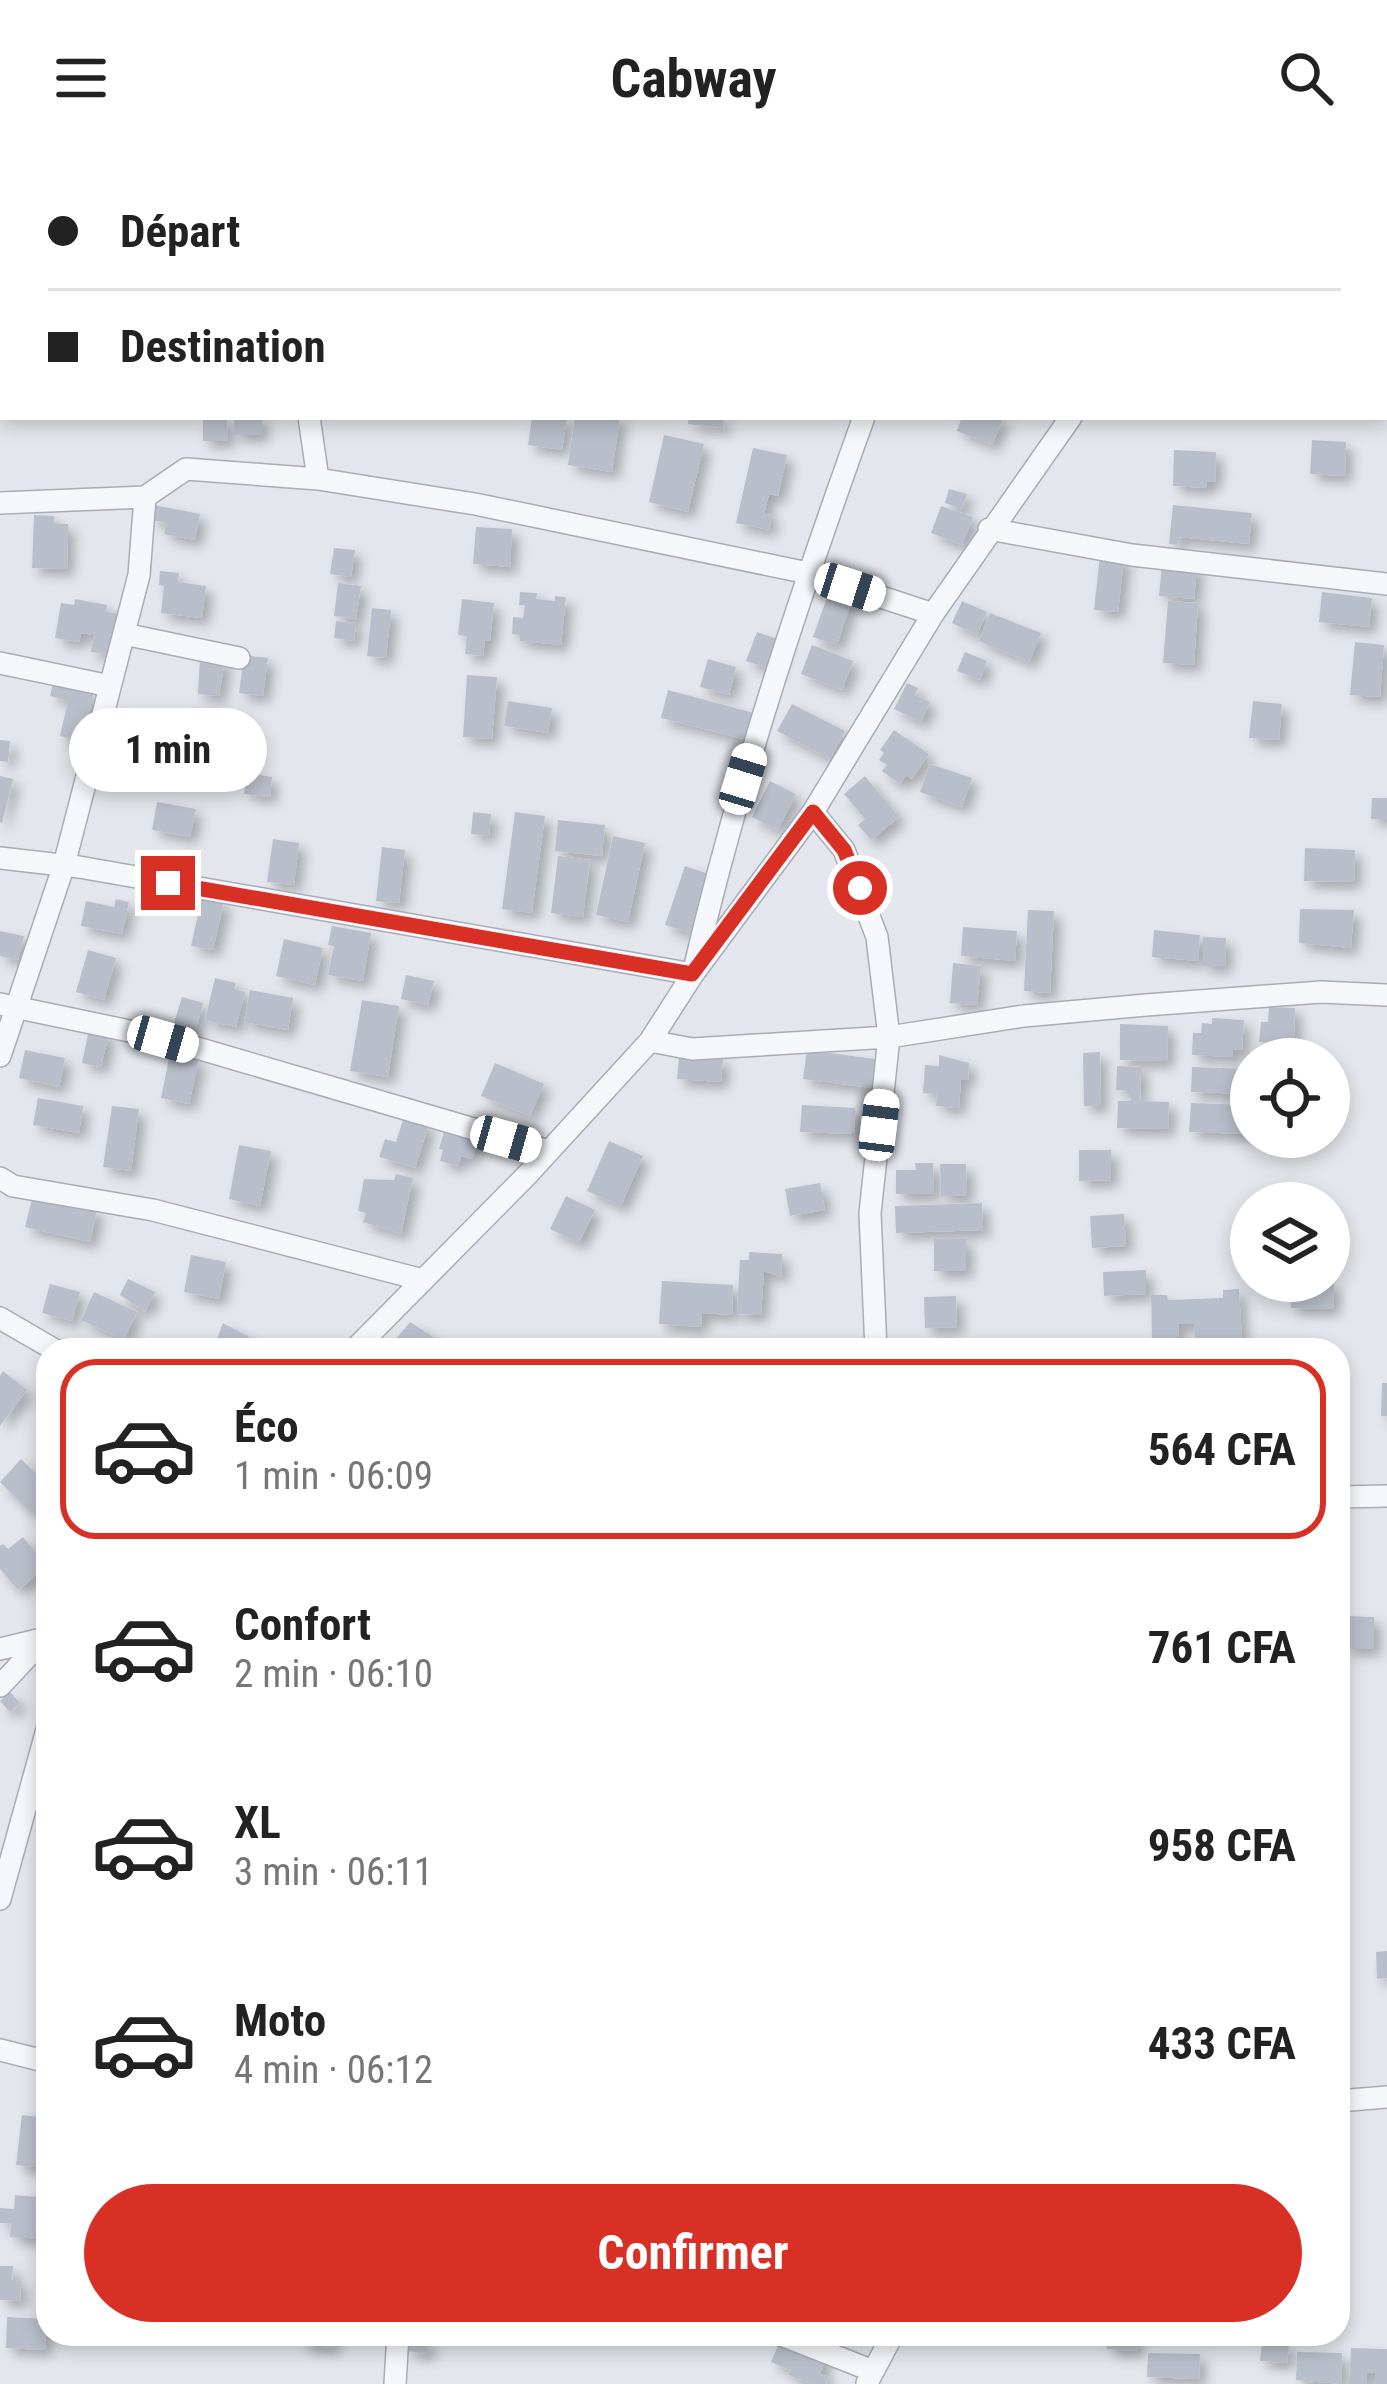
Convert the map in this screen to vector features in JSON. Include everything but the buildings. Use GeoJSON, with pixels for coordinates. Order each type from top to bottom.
{"type":"FeatureCollection","features":[{"type":"Feature","properties":{"kind":"street"},"geometry":{"type":"LineString","coordinates":[[308,420],[318,479]]}},
{"type":"Feature","properties":{"kind":"street"},"geometry":{"type":"LineString","coordinates":[[692,974],[737,800],[808,573],[863,420]]}},
{"type":"Feature","properties":{"kind":"street"},"geometry":{"type":"LineString","coordinates":[[366,1338],[550,1151],[650,1040],[692,974],[813,812],[933,614],[1069,420]]}},
{"type":"Feature","properties":{"kind":"street"},"geometry":{"type":"LineString","coordinates":[[0,502],[146,497],[186,469],[318,479],[475,504],[808,573],[933,614]]}},
{"type":"Feature","properties":{"kind":"street"},"geometry":{"type":"LineString","coordinates":[[0,1056],[9,1005],[64,865],[139,575],[146,497]]}},
{"type":"Feature","properties":{"kind":"street"},"geometry":{"type":"LineString","coordinates":[[989,530],[1132,555],[1387,584]]}},
{"type":"Feature","properties":{"kind":"street"},"geometry":{"type":"LineString","coordinates":[[124,634],[239,658]]}},
{"type":"Feature","properties":{"kind":"street"},"geometry":{"type":"LineString","coordinates":[[0,663],[110,686]]}},
{"type":"Feature","properties":{"kind":"street"},"geometry":{"type":"LineString","coordinates":[[813,812],[844,850],[878,937],[889,1037],[869,1213],[874,1338]]}},
{"type":"Feature","properties":{"kind":"street"},"geometry":{"type":"LineString","coordinates":[[0,858],[64,865],[692,974]]}},
{"type":"Feature","properties":{"kind":"street"},"geometry":{"type":"LineString","coordinates":[[650,1040],[692,1049],[889,1037],[1024,1016],[1146,1005],[1321,992],[1387,995]]}},
{"type":"Feature","properties":{"kind":"street"},"geometry":{"type":"LineString","coordinates":[[9,1005],[163,1039],[550,1151]]}},
{"type":"Feature","properties":{"kind":"street"},"geometry":{"type":"LineString","coordinates":[[0,1178],[13,1186],[153,1210],[423,1280]]}},
{"type":"Feature","properties":{"kind":"street"},"geometry":{"type":"LineString","coordinates":[[0,1318],[36,1339]]}},
{"type":"Feature","properties":{"kind":"street"},"geometry":{"type":"LineString","coordinates":[[1350,1497],[1387,1496]]}},
{"type":"Feature","properties":{"kind":"street"},"geometry":{"type":"LineString","coordinates":[[0,1649],[36,1640]]}},
{"type":"Feature","properties":{"kind":"street"},"geometry":{"type":"LineString","coordinates":[[0,1686],[36,1648]]}},
{"type":"Feature","properties":{"kind":"street"},"geometry":{"type":"LineString","coordinates":[[0,1900],[36,1770]]}},
{"type":"Feature","properties":{"kind":"street"},"geometry":{"type":"LineString","coordinates":[[0,2050],[36,2059]]}},
{"type":"Feature","properties":{"kind":"street"},"geometry":{"type":"LineString","coordinates":[[1350,2100],[1387,2097]]}},
{"type":"Feature","properties":{"kind":"street"},"geometry":{"type":"LineString","coordinates":[[395,2384],[397,2346]]}},
{"type":"Feature","properties":{"kind":"street"},"geometry":{"type":"LineString","coordinates":[[803,2346],[870,2378],[887,2346]]}},
{"type":"Feature","properties":{"kind":"route"},"geometry":{"type":"LineString","coordinates":[[168,883],[692,974],[813,812],[844,850],[860,888]]}}]}
